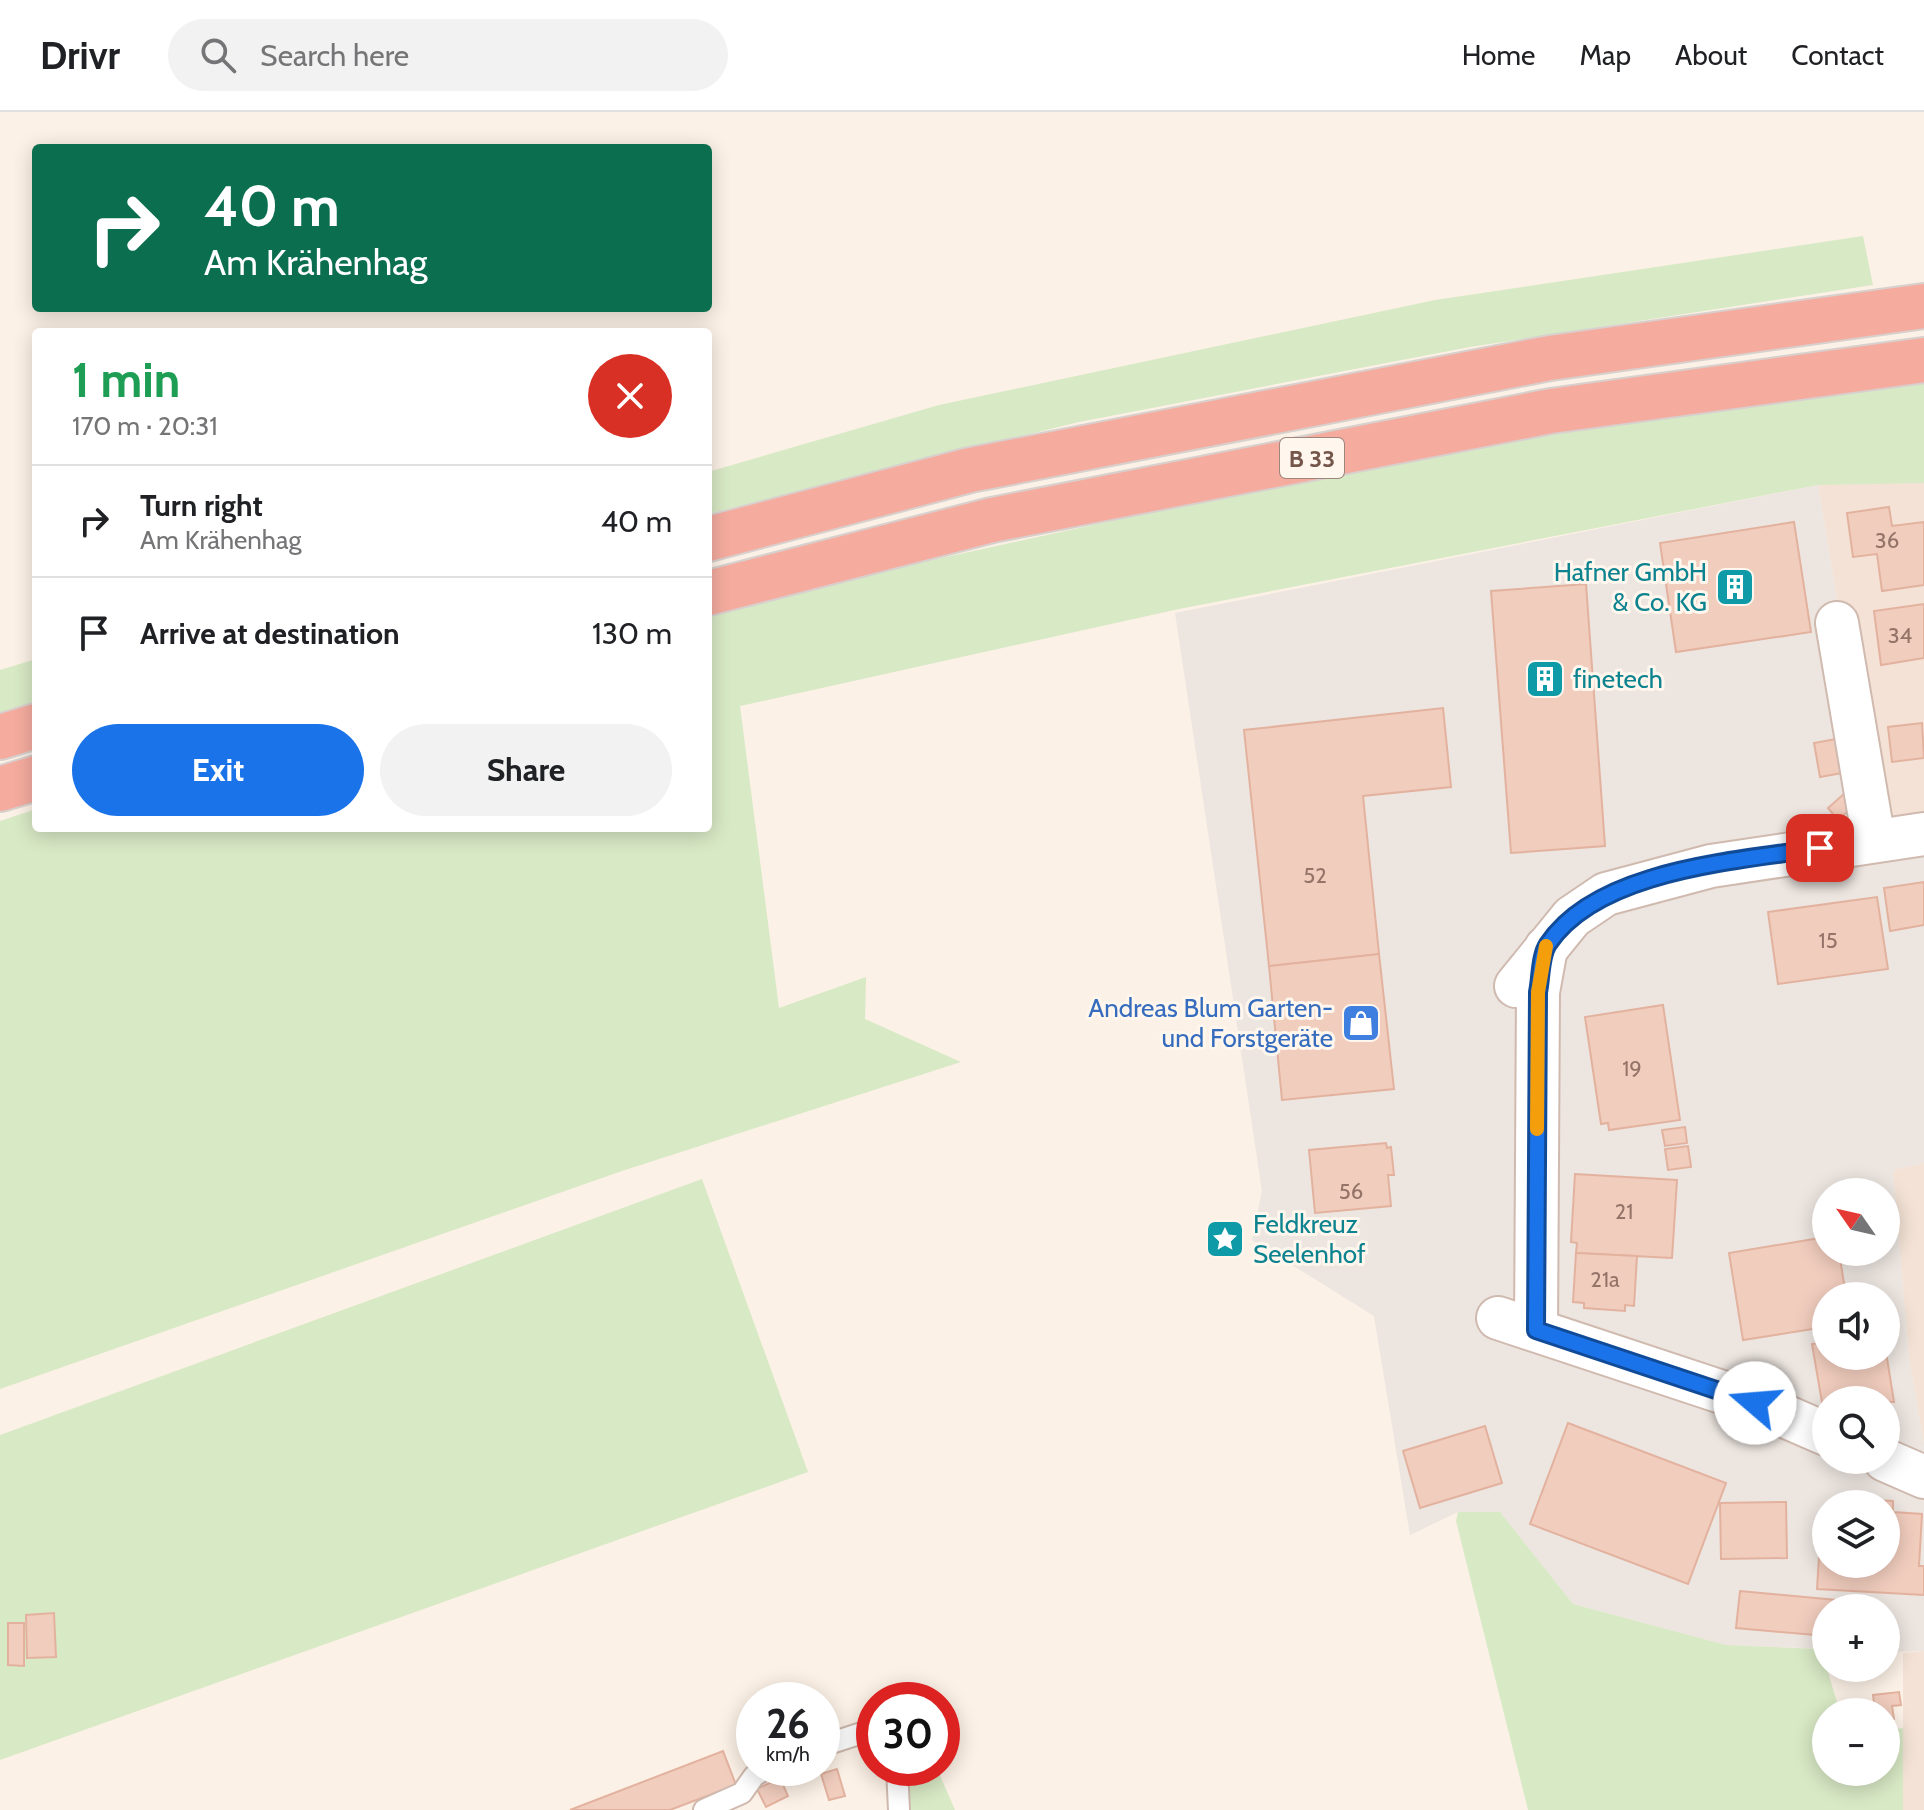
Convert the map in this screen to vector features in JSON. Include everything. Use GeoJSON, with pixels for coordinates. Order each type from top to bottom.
{"type":"FeatureCollection","features":[{"type":"Feature","properties":{"kind":"highway","name":"B 33"},"geometry":{"type":"LineString","coordinates":[[712,538],[970,470],[1518,364],[1924,306]]}},
{"type":"Feature","properties":{"kind":"highway","name":"B 33"},"geometry":{"type":"LineString","coordinates":[[712,592],[992,520],[1551,411],[1924,360]]}},
{"type":"Feature","properties":{"kind":"highway"},"geometry":{"type":"LineString","coordinates":[[0,737],[32,727]]}},
{"type":"Feature","properties":{"kind":"highway"},"geometry":{"type":"LineString","coordinates":[[0,789],[32,779]]}},
{"type":"Feature","properties":{"kind":"street"},"geometry":{"type":"LineString","coordinates":[[1837,623],[1874,841]]}},
{"type":"Feature","properties":{"kind":"street"},"geometry":{"type":"LineString","coordinates":[[1516,986],[1572,917],[1606,894],[1711,866],[1924,834]]}},
{"type":"Feature","properties":{"kind":"street"},"geometry":{"type":"LineString","coordinates":[[1546,947],[1538,992],[1517,1324],[1755,1403],[1812,1428]]}},
{"type":"Feature","properties":{"kind":"street"},"geometry":{"type":"LineString","coordinates":[[1900,1467],[1924,1477]]}},
{"type":"Feature","properties":{"kind":"lane"},"geometry":{"type":"LineString","coordinates":[[704,1810],[742,1793],[747,1786]]}},
{"type":"Feature","properties":{"kind":"lane"},"geometry":{"type":"LineString","coordinates":[[898,1786],[899,1810]]}},
{"type":"Feature","properties":{"kind":"shaded area"},"geometry":{"type":"Polygon","coordinates":[[[1924,482],[1924,826],[1874,823],[1818,485],[1924,482]]]}},
{"type":"Feature","properties":{"kind":"shaded area"},"geometry":{"type":"Polygon","coordinates":[[[1818,485],[1874,822],[1924,826],[1924,1163],[1893,1170],[1894,1178],[1812,1178],[1812,1266],[1900,1266],[1900,1252],[1909,1357],[1924,1444],[1924,1651],[1900,1652],[1900,1594],[1812,1594],[1812,1648],[1726,1645],[1573,1604],[1500,1512],[1458,1512],[1410,1535],[1374,1316],[1252,1240],[1262,1191],[1175,613],[1818,485]]]}},
{"type":"Feature","properties":{"kind":"shaded area"},"geometry":{"type":"Polygon","coordinates":[[[1924,1163],[1924,1444],[1909,1357],[1900,1252],[1900,1178],[1894,1178],[1893,1170],[1924,1163]]]}},
{"type":"Feature","properties":{"kind":"shaded area"},"geometry":{"type":"Polygon","coordinates":[[[1924,1651],[1924,1810],[1903,1810],[1903,1653],[1924,1651]]]}},
{"type":"Feature","properties":{"kind":"green space"},"geometry":{"type":"Polygon","coordinates":[[[1863,236],[1873,285],[1470,347],[1079,422],[712,513],[712,471],[939,405],[1435,300],[1863,236]]]}},
{"type":"Feature","properties":{"kind":"green space"},"geometry":{"type":"Polygon","coordinates":[[[1924,383],[1924,483],[1818,485],[1179,609],[740,706],[779,1008],[866,977],[865,1019],[961,1062],[622,1171],[0,1389],[0,821],[32,810],[32,832],[712,832],[712,615],[877,572],[1193,503],[1535,437],[1924,383]]]}},
{"type":"Feature","properties":{"kind":"green space"},"geometry":{"type":"Polygon","coordinates":[[[32,660],[32,704],[0,715],[0,670],[32,660]]]}},
{"type":"Feature","properties":{"kind":"green space"},"geometry":{"type":"Polygon","coordinates":[[[702,1179],[808,1472],[0,1760],[0,1435],[702,1179]]]}},
{"type":"Feature","properties":{"kind":"green space"},"geometry":{"type":"Polygon","coordinates":[[[1458,1512],[1500,1512],[1573,1604],[1726,1645],[1812,1649],[1812,1682],[1831,1682],[1836,1698],[1812,1698],[1812,1786],[1900,1786],[1900,1728],[1903,1728],[1903,1810],[1528,1810],[1456,1521],[1458,1512]]]}},
{"type":"Feature","properties":{"kind":"green space"},"geometry":{"type":"Polygon","coordinates":[[[903,1786],[945,1786],[955,1810],[907,1810],[903,1786]]]}},
{"type":"Feature","properties":{"kind":"building"},"geometry":{"type":"Polygon","coordinates":[[[1889,507],[1892,526],[1924,522],[1924,585],[1882,591],[1877,554],[1853,557],[1847,513],[1889,507]]]}},
{"type":"Feature","properties":{"kind":"building","name":"Hafner GmbH & Co. KG"},"geometry":{"type":"Polygon","coordinates":[[[1794,522],[1811,632],[1676,652],[1660,543],[1794,522]]]}},
{"type":"Feature","properties":{"kind":"building","name":"finetech"},"geometry":{"type":"Polygon","coordinates":[[[1586,584],[1605,846],[1511,853],[1491,591],[1586,584]]]}},
{"type":"Feature","properties":{"kind":"building"},"geometry":{"type":"Polygon","coordinates":[[[1924,604],[1924,658],[1881,665],[1874,611],[1924,604]]]}},
{"type":"Feature","properties":{"kind":"building"},"geometry":{"type":"Polygon","coordinates":[[[1443,708],[1451,787],[1363,796],[1379,954],[1269,966],[1244,730],[1443,708]]]}},
{"type":"Feature","properties":{"kind":"building"},"geometry":{"type":"Polygon","coordinates":[[[1922,723],[1924,758],[1892,762],[1888,727],[1922,723]]]}},
{"type":"Feature","properties":{"kind":"building"},"geometry":{"type":"Polygon","coordinates":[[[1847,737],[1853,771],[1820,777],[1814,743],[1847,737]]]}},
{"type":"Feature","properties":{"kind":"building"},"geometry":{"type":"Polygon","coordinates":[[[1846,792],[1857,803],[1838,820],[1828,808],[1846,792]]]}},
{"type":"Feature","properties":{"kind":"building"},"geometry":{"type":"Polygon","coordinates":[[[1924,882],[1924,925],[1890,931],[1884,888],[1924,882]]]}},
{"type":"Feature","properties":{"kind":"building"},"geometry":{"type":"Polygon","coordinates":[[[1877,897],[1888,969],[1778,984],[1768,912],[1877,897]]]}},
{"type":"Feature","properties":{"kind":"building"},"geometry":{"type":"Polygon","coordinates":[[[1379,954],[1394,1089],[1282,1100],[1269,966],[1379,954]]]}},
{"type":"Feature","properties":{"kind":"building"},"geometry":{"type":"Polygon","coordinates":[[[1663,1005],[1680,1120],[1609,1130],[1608,1123],[1601,1124],[1585,1017],[1663,1005]]]}},
{"type":"Feature","properties":{"kind":"building"},"geometry":{"type":"Polygon","coordinates":[[[1685,1127],[1687,1143],[1665,1146],[1662,1130],[1685,1127]]]}},
{"type":"Feature","properties":{"kind":"building"},"geometry":{"type":"Polygon","coordinates":[[[1386,1143],[1387,1148],[1391,1147],[1394,1175],[1388,1175],[1391,1206],[1315,1213],[1309,1150],[1386,1143]]]}},
{"type":"Feature","properties":{"kind":"building"},"geometry":{"type":"Polygon","coordinates":[[[1688,1146],[1691,1167],[1668,1170],[1665,1149],[1688,1146]]]}},
{"type":"Feature","properties":{"kind":"building"},"geometry":{"type":"Polygon","coordinates":[[[1575,1174],[1677,1180],[1672,1258],[1576,1253],[1577,1243],[1571,1242],[1575,1174]]]}},
{"type":"Feature","properties":{"kind":"building"},"geometry":{"type":"Polygon","coordinates":[[[1812,1239],[1812,1266],[1841,1266],[1844,1282],[1812,1282],[1812,1329],[1743,1340],[1729,1253],[1812,1239]]]}},
{"type":"Feature","properties":{"kind":"building"},"geometry":{"type":"Polygon","coordinates":[[[1576,1253],[1637,1256],[1634,1306],[1625,1305],[1625,1311],[1584,1308],[1584,1303],[1573,1302],[1576,1253]]]}},
{"type":"Feature","properties":{"kind":"building"},"geometry":{"type":"Polygon","coordinates":[[[1816,1370],[1889,1370],[1891,1386],[1819,1386],[1816,1370]]]}},
{"type":"Feature","properties":{"kind":"building"},"geometry":{"type":"Polygon","coordinates":[[[1568,1423],[1726,1483],[1688,1584],[1530,1524],[1568,1423]]]}},
{"type":"Feature","properties":{"kind":"building"},"geometry":{"type":"Polygon","coordinates":[[[1485,1426],[1502,1483],[1420,1508],[1403,1451],[1485,1426]]]}},
{"type":"Feature","properties":{"kind":"building"},"geometry":{"type":"Polygon","coordinates":[[[1786,1502],[1787,1558],[1721,1559],[1720,1503],[1786,1502]]]}},
{"type":"Feature","properties":{"kind":"building"},"geometry":{"type":"Polygon","coordinates":[[[1900,1512],[1922,1514],[1919,1566],[1924,1566],[1924,1595],[1817,1589],[1818,1578],[1900,1578],[1900,1512]]]}},
{"type":"Feature","properties":{"kind":"building"},"geometry":{"type":"Polygon","coordinates":[[[1740,1591],[1812,1598],[1812,1635],[1736,1628],[1740,1591]]]}},
{"type":"Feature","properties":{"kind":"building"},"geometry":{"type":"Polygon","coordinates":[[[54,1613],[56,1657],[27,1658],[26,1615],[54,1613]]]}},
{"type":"Feature","properties":{"kind":"building"},"geometry":{"type":"Polygon","coordinates":[[[8,1623],[24,1623],[24,1666],[8,1665],[8,1623]]]}},
{"type":"Feature","properties":{"kind":"building"},"geometry":{"type":"Polygon","coordinates":[[[1899,1692],[1900,1698],[1873,1698],[1873,1695],[1899,1692]]]}},
{"type":"Feature","properties":{"kind":"building"},"geometry":{"type":"Polygon","coordinates":[[[723,1751],[736,1785],[670,1810],[570,1810],[723,1751]]]}},
{"type":"Feature","properties":{"kind":"building"},"geometry":{"type":"Polygon","coordinates":[[[840,1779],[845,1796],[829,1800],[825,1786],[840,1786],[840,1779]]]}},
{"type":"Feature","properties":{"kind":"building"},"geometry":{"type":"Polygon","coordinates":[[[784,1786],[788,1796],[766,1807],[757,1789],[784,1786]]]}},
{"type":"Feature","properties":{"kind":"slow traffic"},"geometry":{"type":"LineString","coordinates":[[1537,1129],[1538,992],[1546,946]]}},
{"type":"Feature","properties":{"kind":"place","name":"Hafner GmbH & Co. KG"},"geometry":{"type":"Point","coordinates":[1735,587]}},
{"type":"Feature","properties":{"kind":"place","name":"finetech"},"geometry":{"type":"Point","coordinates":[1545,679]}},
{"type":"Feature","properties":{"kind":"place","name":"Andreas Blum Garten- und Forstgeräte"},"geometry":{"type":"Point","coordinates":[1361,1023]}},
{"type":"Feature","properties":{"kind":"place","name":"Feldkreuz Seelenhof"},"geometry":{"type":"Point","coordinates":[1225,1239]}},
{"type":"Feature","properties":{"kind":"route"},"geometry":{"type":"LineString","coordinates":[[1755,1403],[1536,1330],[1538,992],[1546,947],[1572,917],[1606,894],[1711,866],[1820,848]]}}]}
